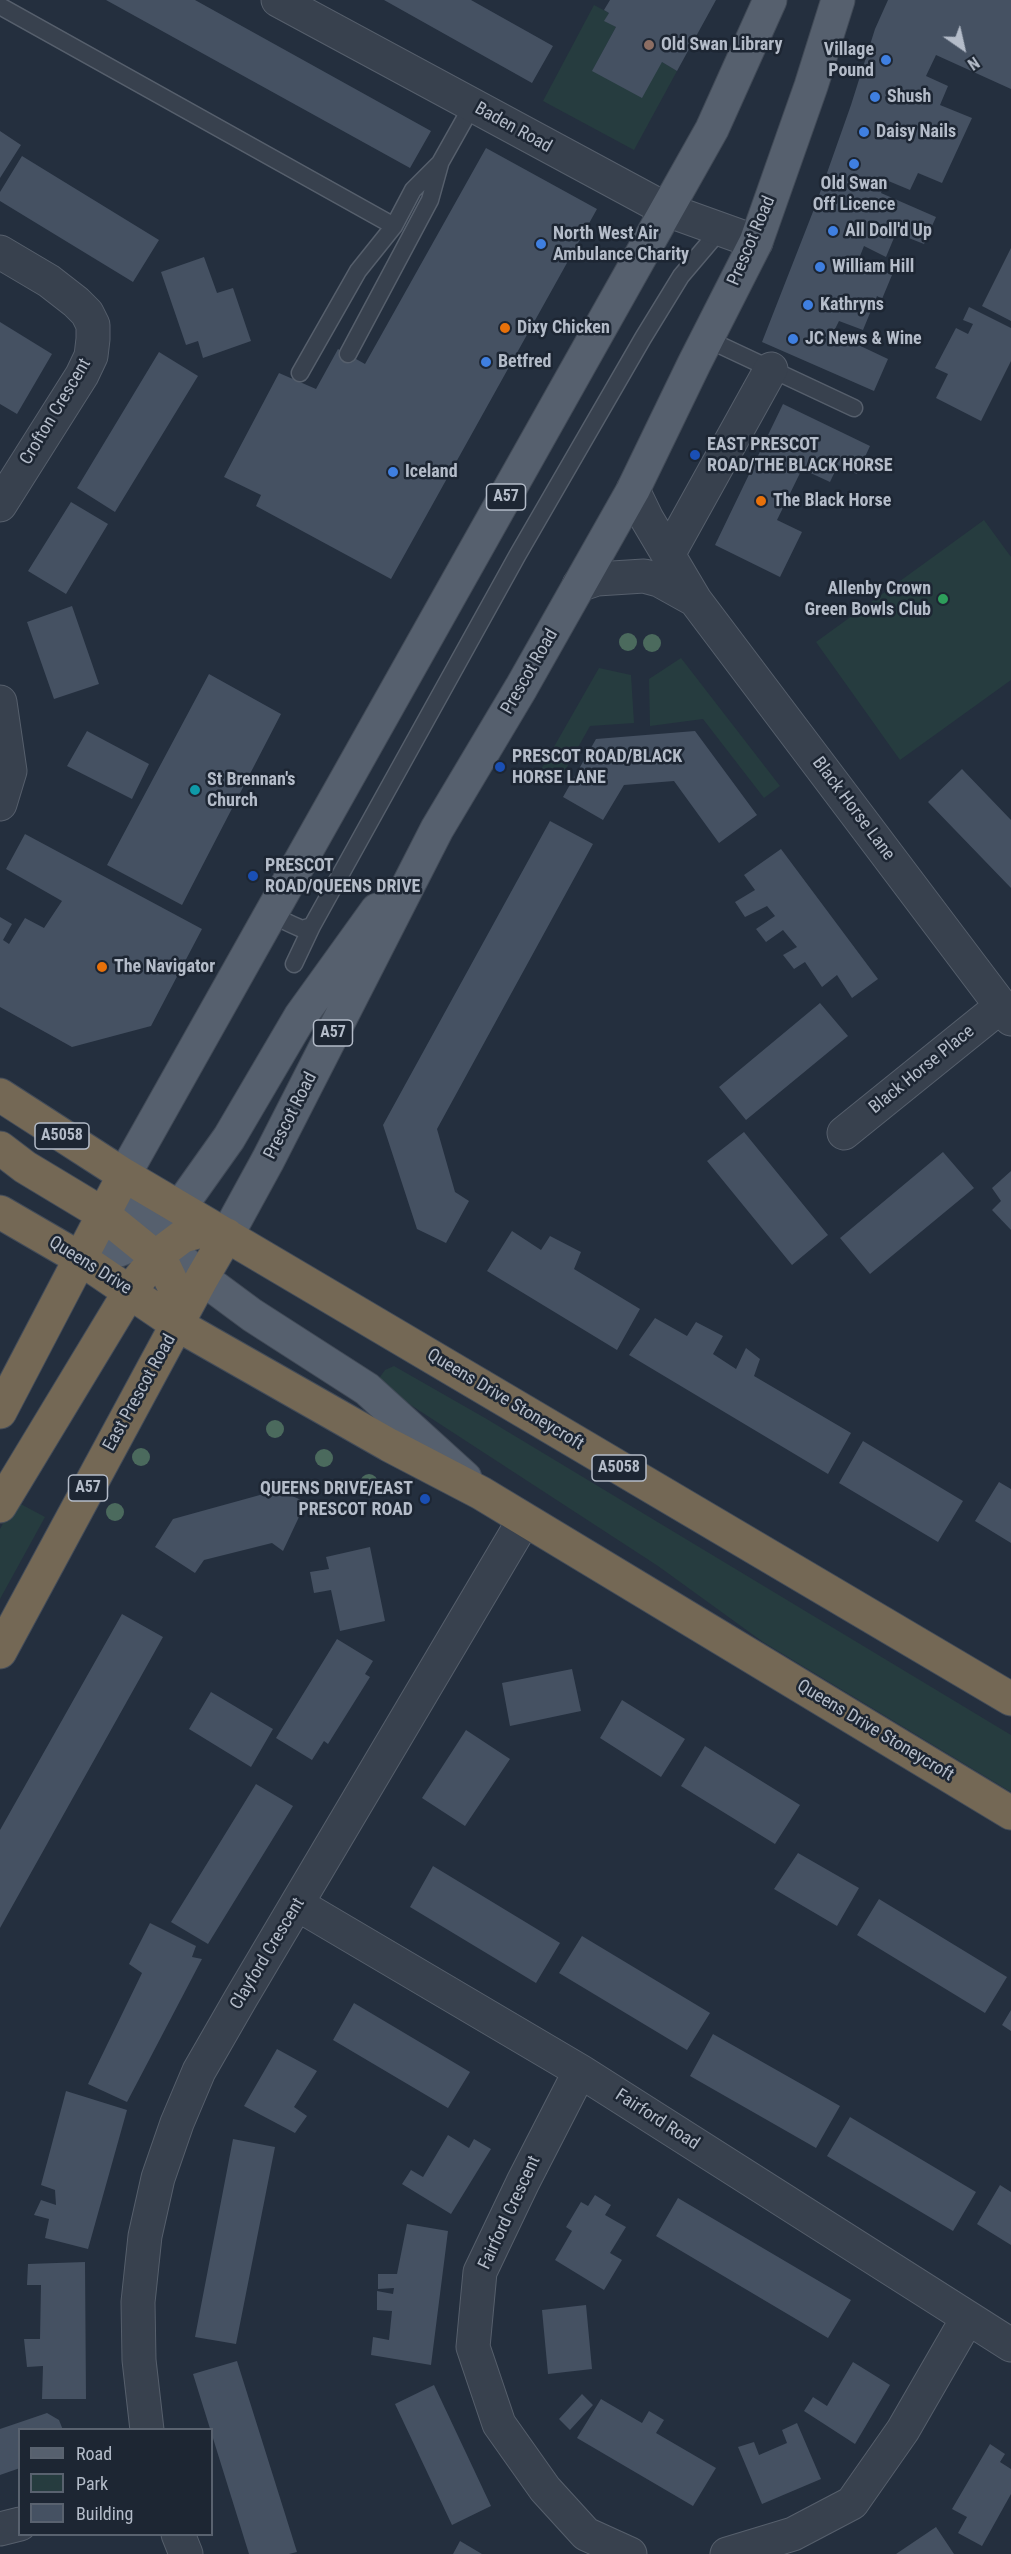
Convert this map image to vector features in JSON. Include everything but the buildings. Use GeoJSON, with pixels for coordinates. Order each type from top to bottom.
{"type":"FeatureCollection","features":[{"type":"Feature","properties":{"kind":"highway","name":"A5058"},"geometry":{"type":"LineString","coordinates":[[0,1095],[124,1175]]}},
{"type":"Feature","properties":{"kind":"highway"},"geometry":{"type":"LineString","coordinates":[[0,1148],[25,1167],[153,1245],[174,1287],[177,1325]]}},
{"type":"Feature","properties":{"kind":"highway","name":"Queens Drive Stoneycroft"},"geometry":{"type":"LineString","coordinates":[[124,1175],[1011,1700]]}},
{"type":"Feature","properties":{"kind":"highway","name":"A57"},"geometry":{"type":"LineString","coordinates":[[0,1412],[124,1175]]}},
{"type":"Feature","properties":{"kind":"highway","name":"Queens Drive"},"geometry":{"type":"LineString","coordinates":[[0,1212],[81,1259],[177,1325]]}},
{"type":"Feature","properties":{"kind":"highway"},"geometry":{"type":"LineString","coordinates":[[0,1506],[130,1291],[153,1245],[201,1231],[227,1235]]}},
{"type":"Feature","properties":{"kind":"highway","name":"Prescot Road"},"geometry":{"type":"LineString","coordinates":[[177,1325],[227,1235]]}},
{"type":"Feature","properties":{"kind":"highway","name":"Queens Drive Stoneycroft"},"geometry":{"type":"LineString","coordinates":[[177,1325],[389,1445],[481,1493],[1011,1813]]}},
{"type":"Feature","properties":{"kind":"highway","name":"East Prescot Road"},"geometry":{"type":"LineString","coordinates":[[0,1652],[177,1325]]}},
{"type":"Feature","properties":{"kind":"main road","name":"A57"},"geometry":{"type":"LineString","coordinates":[[124,1175],[724,107],[771,0]]}},
{"type":"Feature","properties":{"kind":"main road","name":"Prescot Road"},"geometry":{"type":"LineString","coordinates":[[227,1235],[268,1160],[437,829],[521,688],[633,490],[756,242],[811,87],[838,0]]}},
{"type":"Feature","properties":{"kind":"main road"},"geometry":{"type":"LineString","coordinates":[[81,1259],[153,1245],[229,1138],[300,1017],[437,829]]}},
{"type":"Feature","properties":{"kind":"main road"},"geometry":{"type":"LineString","coordinates":[[124,1175],[129,1201],[153,1245],[252,1315],[367,1389],[481,1493]]}},
{"type":"Feature","properties":{"kind":"street","name":"Baden Road"},"geometry":{"type":"LineString","coordinates":[[278,0],[667,210],[756,242]]}},
{"type":"Feature","properties":{"kind":"street","name":"Crofton Crescent"},"geometry":{"type":"LineString","coordinates":[[0,252],[49,281],[76,302],[87,313],[93,325],[91,356],[82,375],[0,506]]}},
{"type":"Feature","properties":{"kind":"street"},"geometry":{"type":"LineString","coordinates":[[669,553],[771,369]]}},
{"type":"Feature","properties":{"kind":"street","name":"Black Horse Lane"},"geometry":{"type":"LineString","coordinates":[[633,490],[647,519],[695,600],[1005,1013]]}},
{"type":"Feature","properties":{"kind":"street","name":"Black Horse Lane"},"geometry":{"type":"LineString","coordinates":[[579,585],[597,579],[644,576],[659,580],[695,600]]}},
{"type":"Feature","properties":{"kind":"street"},"geometry":{"type":"LineString","coordinates":[[0,702],[10,771],[0,804]]}},
{"type":"Feature","properties":{"kind":"street","name":"Black Horse Place"},"geometry":{"type":"LineString","coordinates":[[844,1133],[1005,1013]]}},
{"type":"Feature","properties":{"kind":"street","name":"Clayford Crescent"},"geometry":{"type":"LineString","coordinates":[[147,2428],[139,2360],[138,2302],[145,2236],[158,2178],[177,2123],[199,2071],[524,1520]]}},
{"type":"Feature","properties":{"kind":"street","name":"Fairford Road"},"geometry":{"type":"LineString","coordinates":[[297,1904],[580,2071],[1011,2345]]}},
{"type":"Feature","properties":{"kind":"street","name":"Fairford Crescent"},"geometry":{"type":"LineString","coordinates":[[580,2071],[480,2272],[473,2348],[499,2424],[580,2544],[630,2554]]}},
{"type":"Feature","properties":{"kind":"street"},"geometry":{"type":"LineString","coordinates":[[727,2554],[793,2534],[852,2503],[903,2430],[967,2319]]}},
{"type":"Feature","properties":{"kind":"street"},"geometry":{"type":"LineString","coordinates":[[0,2529],[18,2524]]}},
{"type":"Feature","properties":{"kind":"street"},"geometry":{"type":"LineString","coordinates":[[178,2536],[186,2554]]}},
{"type":"Feature","properties":{"kind":"lane"},"geometry":{"type":"LineString","coordinates":[[0,6],[394,226]]}},
{"type":"Feature","properties":{"kind":"lane"},"geometry":{"type":"LineString","coordinates":[[348,354],[430,200],[440,163],[472,106]]}},
{"type":"Feature","properties":{"kind":"lane"},"geometry":{"type":"LineString","coordinates":[[300,373],[358,272],[394,226],[413,190],[440,163]]}},
{"type":"Feature","properties":{"kind":"lane"},"geometry":{"type":"LineString","coordinates":[[294,964],[312,926],[517,556],[681,276],[720,230]]}},
{"type":"Feature","properties":{"kind":"lane"},"geometry":{"type":"LineString","coordinates":[[707,339],[854,408]]}},
{"type":"Feature","properties":{"kind":"lane"},"geometry":{"type":"LineString","coordinates":[[274,909],[278,918],[292,925],[302,929],[312,926]]}},
{"type":"Feature","properties":{"kind":"green space"},"geometry":{"type":"Polygon","coordinates":[[[594,5],[609,13],[605,21],[616,27],[593,70],[662,62],[677,71],[634,150],[543,101],[594,5]]]}},
{"type":"Feature","properties":{"kind":"green space","name":"Allenby Crown Green Bowls Club"},"geometry":{"type":"Polygon","coordinates":[[[984,520],[1011,557],[1011,680],[900,760],[816,642],[984,520]]]}},
{"type":"Feature","properties":{"kind":"green space"},"geometry":{"type":"Polygon","coordinates":[[[681,658],[780,786],[764,798],[703,719],[650,726],[649,679],[681,658]]]}},
{"type":"Feature","properties":{"kind":"green space"},"geometry":{"type":"Polygon","coordinates":[[[599,668],[631,675],[634,723],[590,726],[558,783],[539,773],[599,668]]]}},
{"type":"Feature","properties":{"kind":"green space"},"geometry":{"type":"Polygon","coordinates":[[[394,1366],[485,1418],[1011,1735],[1011,1792],[763,1642],[658,1566],[380,1385],[380,1377],[385,1370],[394,1366]]]}},
{"type":"Feature","properties":{"kind":"green space"},"geometry":{"type":"Polygon","coordinates":[[[15,1501],[45,1517],[0,1599],[0,1529],[15,1501]]]}},
{"type":"Feature","properties":{"kind":"place","name":"Old Swan Library"},"geometry":{"type":"Point","coordinates":[649,45]}},
{"type":"Feature","properties":{"kind":"place","name":"Village Pound"},"geometry":{"type":"Point","coordinates":[886,60]}},
{"type":"Feature","properties":{"kind":"place","name":"Shush"},"geometry":{"type":"Point","coordinates":[875,97]}},
{"type":"Feature","properties":{"kind":"place","name":"Daisy Nails"},"geometry":{"type":"Point","coordinates":[864,132]}},
{"type":"Feature","properties":{"kind":"place","name":"Old Swan Off Licence"},"geometry":{"type":"Point","coordinates":[854,164]}},
{"type":"Feature","properties":{"kind":"place","name":"All Doll'd Up"},"geometry":{"type":"Point","coordinates":[833,231]}},
{"type":"Feature","properties":{"kind":"place","name":"North West Air Ambulance Charity"},"geometry":{"type":"Point","coordinates":[541,244]}},
{"type":"Feature","properties":{"kind":"place","name":"William Hill"},"geometry":{"type":"Point","coordinates":[820,267]}},
{"type":"Feature","properties":{"kind":"place","name":"Kathryns"},"geometry":{"type":"Point","coordinates":[808,305]}},
{"type":"Feature","properties":{"kind":"place","name":"Dixy Chicken"},"geometry":{"type":"Point","coordinates":[505,328]}},
{"type":"Feature","properties":{"kind":"place","name":"JC News & Wine"},"geometry":{"type":"Point","coordinates":[793,339]}},
{"type":"Feature","properties":{"kind":"place","name":"Betfred"},"geometry":{"type":"Point","coordinates":[486,362]}},
{"type":"Feature","properties":{"kind":"place","name":"EAST PRESCOT ROAD/THE BLACK HORSE"},"geometry":{"type":"Point","coordinates":[695,455]}},
{"type":"Feature","properties":{"kind":"place","name":"Iceland"},"geometry":{"type":"Point","coordinates":[393,472]}},
{"type":"Feature","properties":{"kind":"place","name":"The Black Horse"},"geometry":{"type":"Point","coordinates":[761,501]}},
{"type":"Feature","properties":{"kind":"place","name":"Allenby Crown Green Bowls Club"},"geometry":{"type":"Point","coordinates":[943,599]}},
{"type":"Feature","properties":{"kind":"place","name":"PRESCOT ROAD/BLACK HORSE LANE"},"geometry":{"type":"Point","coordinates":[500,767]}},
{"type":"Feature","properties":{"kind":"place","name":"St Brennan's Church"},"geometry":{"type":"Point","coordinates":[195,790]}},
{"type":"Feature","properties":{"kind":"place","name":"PRESCOT ROAD/QUEENS DRIVE"},"geometry":{"type":"Point","coordinates":[253,876]}},
{"type":"Feature","properties":{"kind":"place","name":"The Navigator"},"geometry":{"type":"Point","coordinates":[102,967]}},
{"type":"Feature","properties":{"kind":"place","name":"QUEENS DRIVE/EAST PRESCOT ROAD"},"geometry":{"type":"Point","coordinates":[425,1499]}}]}
